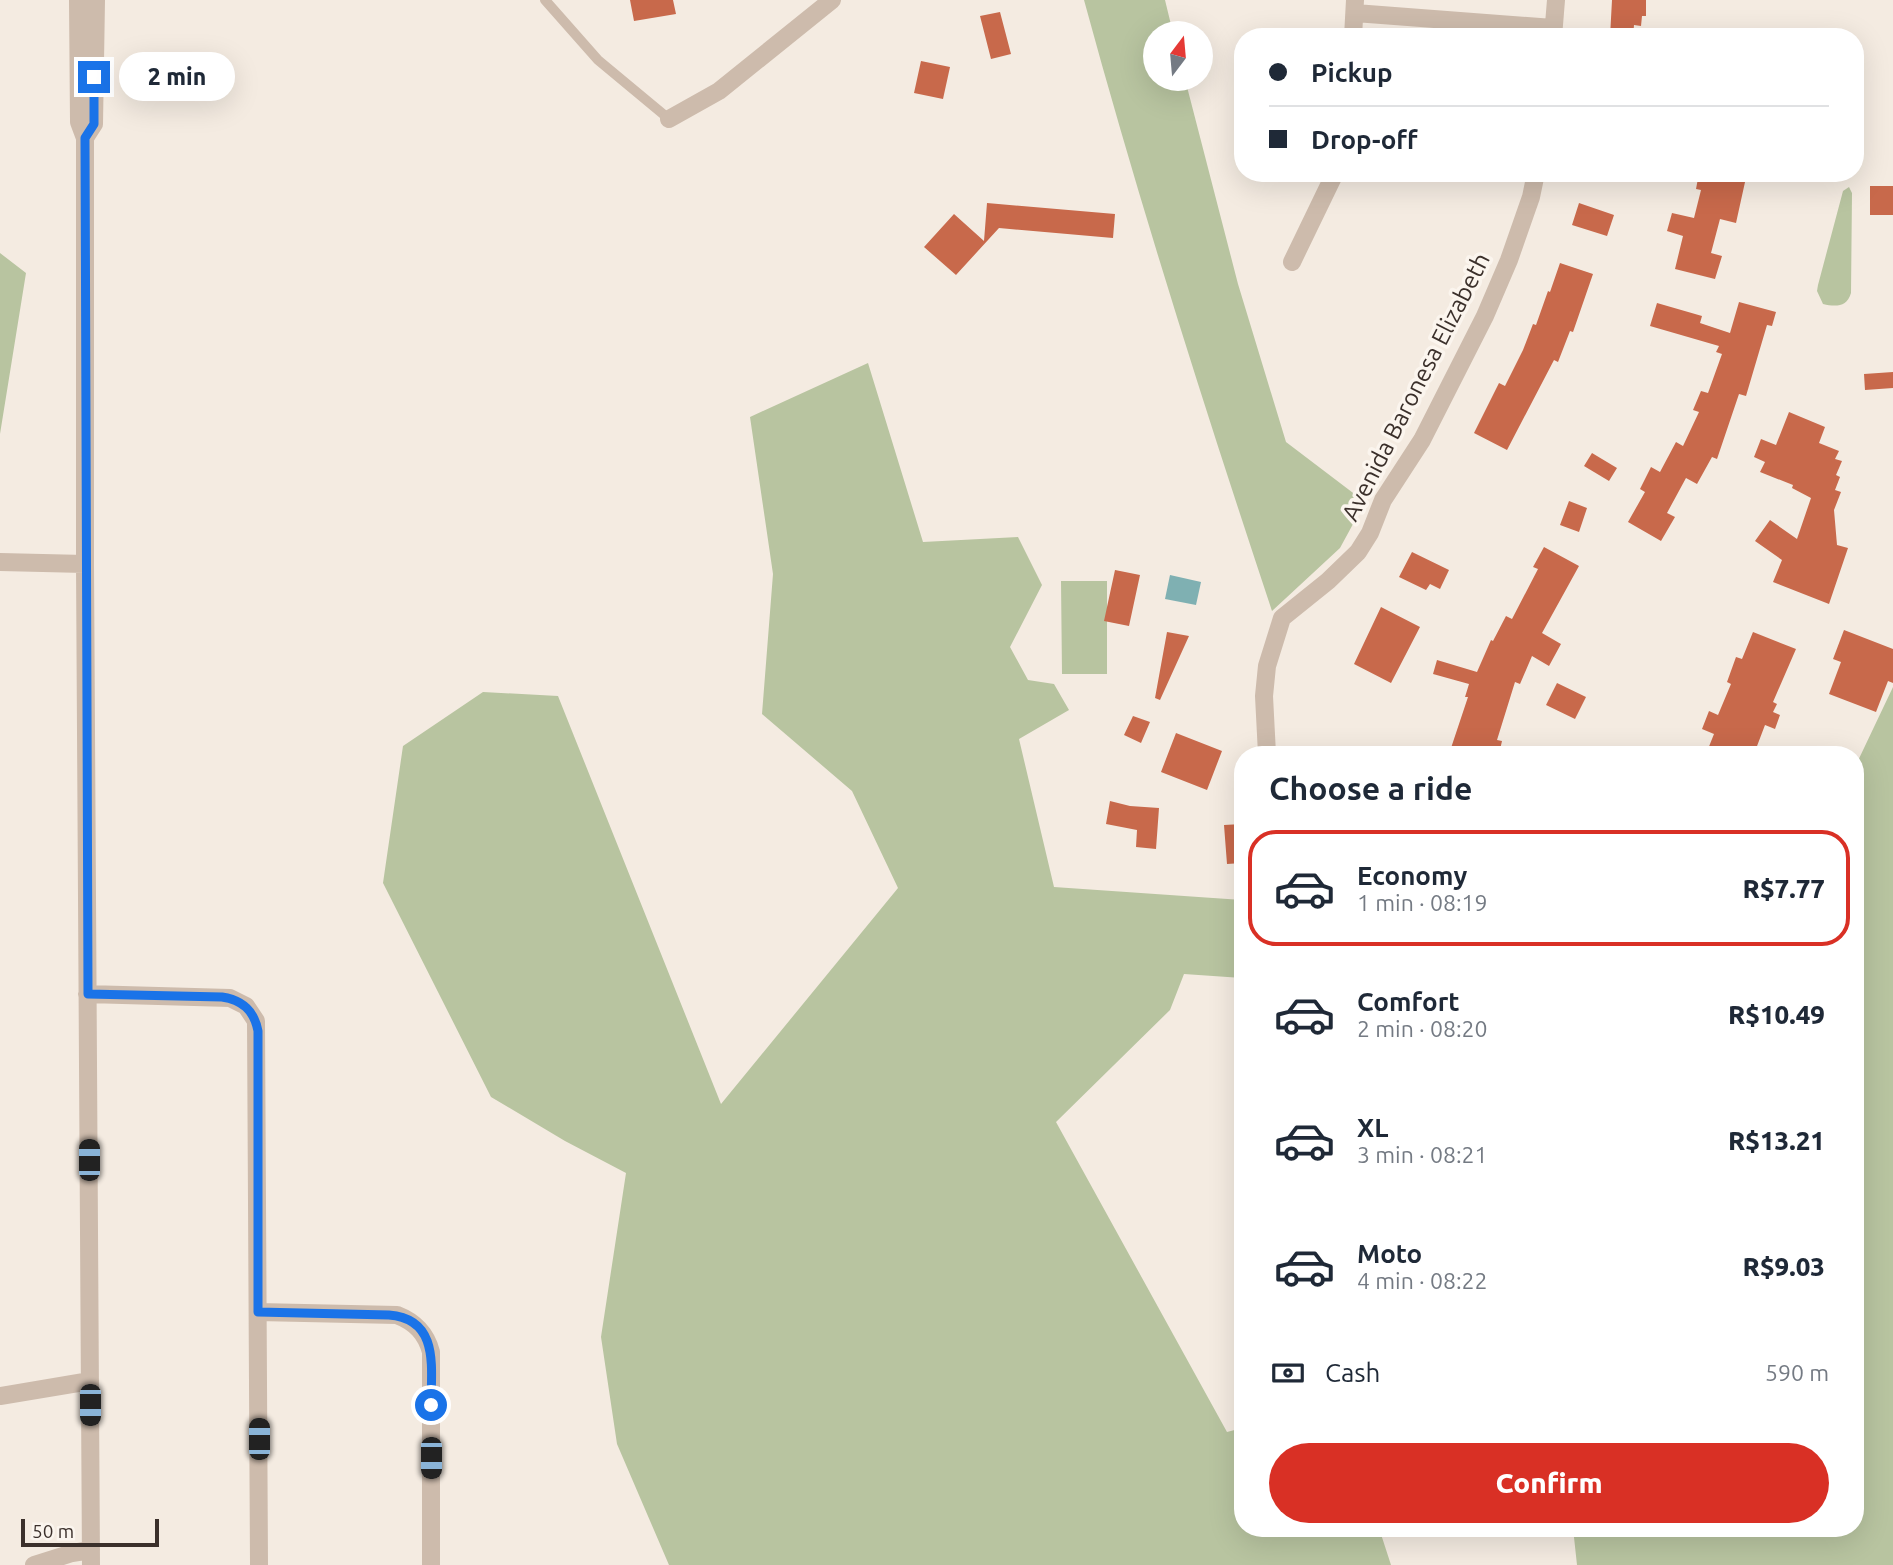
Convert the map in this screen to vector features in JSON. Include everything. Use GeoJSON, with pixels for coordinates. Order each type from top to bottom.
{"type":"FeatureCollection","features":[{"type":"Feature","properties":{"kind":"street"},"geometry":{"type":"LineString","coordinates":[[34,1565],[72,1553],[91,1557],[85,138],[94,124],[78,0]]}},
{"type":"Feature","properties":{"kind":"street"},"geometry":{"type":"LineString","coordinates":[[87,77],[96,0]]}},
{"type":"Feature","properties":{"kind":"street"},"geometry":{"type":"LineString","coordinates":[[1553,28],[1556,0]]}},
{"type":"Feature","properties":{"kind":"street"},"geometry":{"type":"LineString","coordinates":[[669,119],[719,91],[825,3]]}},
{"type":"Feature","properties":{"kind":"street"},"geometry":{"type":"LineString","coordinates":[[1354,28],[1355,6],[1516,28]]}},
{"type":"Feature","properties":{"kind":"street"},"geometry":{"type":"LineString","coordinates":[[1292,262],[1331,182]]}},
{"type":"Feature","properties":{"kind":"street","name":"Avenida Baronesa Elizabeth"},"geometry":{"type":"LineString","coordinates":[[1267,746],[1264,696],[1267,666],[1282,618],[1343,567],[1358,552],[1370,533],[1383,500],[1422,440],[1485,316],[1527,210],[1534,182]]}},
{"type":"Feature","properties":{"kind":"street"},"geometry":{"type":"LineString","coordinates":[[0,562],[85,564]]}},
{"type":"Feature","properties":{"kind":"street"},"geometry":{"type":"LineString","coordinates":[[88,994],[222,997],[239,1001],[252,1013],[258,1031],[259,1565]]}},
{"type":"Feature","properties":{"kind":"street"},"geometry":{"type":"LineString","coordinates":[[258,1312],[397,1315],[412,1322],[425,1335],[431,1352],[431,1565]]}},
{"type":"Feature","properties":{"kind":"street"},"geometry":{"type":"LineString","coordinates":[[0,1396],[90,1381]]}},
{"type":"Feature","properties":{"kind":"lane"},"geometry":{"type":"LineString","coordinates":[[545,0],[598,60],[669,119]]}},
{"type":"Feature","properties":{"kind":"green space"},"geometry":{"type":"Polygon","coordinates":[[[1084,0],[1165,0],[1170,21],[1143,21],[1143,91],[1188,91],[1238,284],[1286,442],[1365,502],[1340,548],[1272,611],[1174,307],[1084,0]]]}},
{"type":"Feature","properties":{"kind":"green space"},"geometry":{"type":"Polygon","coordinates":[[[1849,187],[1852,193],[1851,293],[1847,301],[1837,306],[1823,304],[1817,291],[1818,285],[1843,191],[1849,187]]]}},
{"type":"Feature","properties":{"kind":"green space"},"geometry":{"type":"Polygon","coordinates":[[[0,253],[26,273],[0,434],[0,253]]]}},
{"type":"Feature","properties":{"kind":"green space"},"geometry":{"type":"Polygon","coordinates":[[[868,363],[923,542],[1018,537],[1042,585],[1010,647],[1028,680],[1054,684],[1069,710],[1019,739],[1054,887],[1234,899],[1234,977],[1184,974],[1170,1010],[1056,1122],[1227,1432],[1234,1430],[1234,1537],[1382,1537],[1391,1565],[669,1565],[617,1444],[601,1337],[626,1173],[491,1097],[383,883],[403,746],[483,692],[558,696],[721,1104],[898,888],[852,791],[762,714],[773,574],[750,417],[868,363]]]}},
{"type":"Feature","properties":{"kind":"green space"},"geometry":{"type":"Polygon","coordinates":[[[1061,581],[1107,581],[1107,674],[1062,674],[1061,581]]]}},
{"type":"Feature","properties":{"kind":"green space"},"geometry":{"type":"Polygon","coordinates":[[[1893,687],[1893,1565],[1577,1565],[1574,1537],[1864,1537],[1864,748],[1893,687]]]}},
{"type":"Feature","properties":{"kind":"water"},"geometry":{"type":"Polygon","coordinates":[[[1170,575],[1201,582],[1196,605],[1165,599],[1170,575]]]}},
{"type":"Feature","properties":{"kind":"building"},"geometry":{"type":"Polygon","coordinates":[[[630,0],[673,0],[676,14],[634,21],[630,0]]]}},
{"type":"Feature","properties":{"kind":"building"},"geometry":{"type":"Polygon","coordinates":[[[1612,0],[1646,0],[1646,16],[1642,16],[1641,26],[1610,28],[1612,0]]]}},
{"type":"Feature","properties":{"kind":"building"},"geometry":{"type":"Polygon","coordinates":[[[1000,12],[1011,54],[991,59],[980,16],[1000,12]]]}},
{"type":"Feature","properties":{"kind":"building"},"geometry":{"type":"Polygon","coordinates":[[[921,61],[950,67],[943,99],[914,93],[921,61]]]}},
{"type":"Feature","properties":{"kind":"building"},"geometry":{"type":"Polygon","coordinates":[[[1697,182],[1745,182],[1736,223],[1720,219],[1711,253],[1722,256],[1715,279],[1675,269],[1683,236],[1667,231],[1672,213],[1694,218],[1701,190],[1696,189],[1697,182]]]}},
{"type":"Feature","properties":{"kind":"building"},"geometry":{"type":"Polygon","coordinates":[[[1870,186],[1893,186],[1893,215],[1870,215],[1870,186]]]}},
{"type":"Feature","properties":{"kind":"building"},"geometry":{"type":"Polygon","coordinates":[[[987,203],[1115,214],[1113,238],[999,228],[956,275],[924,247],[954,214],[984,241],[987,203]]]}},
{"type":"Feature","properties":{"kind":"building"},"geometry":{"type":"Polygon","coordinates":[[[1579,203],[1614,215],[1607,236],[1572,225],[1579,203]]]}},
{"type":"Feature","properties":{"kind":"building"},"geometry":{"type":"Polygon","coordinates":[[[1560,263],[1593,274],[1573,332],[1570,331],[1558,362],[1554,360],[1507,450],[1474,433],[1499,383],[1505,386],[1533,324],[1536,325],[1560,263]]]}},
{"type":"Feature","properties":{"kind":"building"},"geometry":{"type":"Polygon","coordinates":[[[1739,302],[1776,312],[1772,326],[1767,325],[1746,396],[1739,394],[1717,459],[1712,457],[1697,484],[1686,478],[1667,513],[1675,517],[1661,541],[1628,522],[1645,492],[1640,489],[1651,467],[1660,472],[1676,442],[1683,446],[1699,412],[1693,410],[1701,391],[1708,393],[1722,354],[1716,352],[1719,346],[1650,326],[1657,303],[1702,316],[1700,323],[1730,333],[1739,302]]]}},
{"type":"Feature","properties":{"kind":"building"},"geometry":{"type":"Polygon","coordinates":[[[1893,372],[1893,388],[1865,390],[1864,374],[1893,372]]]}},
{"type":"Feature","properties":{"kind":"building"},"geometry":{"type":"Polygon","coordinates":[[[1789,412],[1825,427],[1819,443],[1839,451],[1835,459],[1842,461],[1836,475],[1840,477],[1835,490],[1841,492],[1834,510],[1837,545],[1848,548],[1829,604],[1773,582],[1782,560],[1755,541],[1770,520],[1797,539],[1811,498],[1792,488],[1793,485],[1760,472],[1765,462],[1754,457],[1761,439],[1776,445],[1789,412]]]}},
{"type":"Feature","properties":{"kind":"building"},"geometry":{"type":"Polygon","coordinates":[[[1592,453],[1617,468],[1609,481],[1584,466],[1592,453]]]}},
{"type":"Feature","properties":{"kind":"building"},"geometry":{"type":"Polygon","coordinates":[[[1569,501],[1587,508],[1579,532],[1560,525],[1569,501]]]}},
{"type":"Feature","properties":{"kind":"building"},"geometry":{"type":"Polygon","coordinates":[[[1544,547],[1579,566],[1542,633],[1561,644],[1549,666],[1532,656],[1520,684],[1515,682],[1497,740],[1502,741],[1501,746],[1452,746],[1468,697],[1465,697],[1469,684],[1433,674],[1437,660],[1477,672],[1491,640],[1493,641],[1506,616],[1512,619],[1538,569],[1533,567],[1544,547]]]}},
{"type":"Feature","properties":{"kind":"building"},"geometry":{"type":"Polygon","coordinates":[[[1412,552],[1449,570],[1440,589],[1430,584],[1426,590],[1399,577],[1412,552]]]}},
{"type":"Feature","properties":{"kind":"building"},"geometry":{"type":"Polygon","coordinates":[[[1115,570],[1140,575],[1129,626],[1104,621],[1115,570]]]}},
{"type":"Feature","properties":{"kind":"building"},"geometry":{"type":"Polygon","coordinates":[[[1381,607],[1420,627],[1391,683],[1354,664],[1381,607]]]}},
{"type":"Feature","properties":{"kind":"building"},"geometry":{"type":"Polygon","coordinates":[[[1844,630],[1893,649],[1893,683],[1888,681],[1876,712],[1829,694],[1841,662],[1833,659],[1844,630]]]}},
{"type":"Feature","properties":{"kind":"building"},"geometry":{"type":"Polygon","coordinates":[[[1167,632],[1189,636],[1160,700],[1155,698],[1167,632]]]}},
{"type":"Feature","properties":{"kind":"building"},"geometry":{"type":"Polygon","coordinates":[[[1753,632],[1796,649],[1773,702],[1777,704],[1773,712],[1780,715],[1775,729],[1765,725],[1757,746],[1709,746],[1714,734],[1702,729],[1709,711],[1718,715],[1731,684],[1727,682],[1736,657],[1742,659],[1753,632]]]}},
{"type":"Feature","properties":{"kind":"building"},"geometry":{"type":"Polygon","coordinates":[[[1557,683],[1586,697],[1575,719],[1546,705],[1557,683]]]}},
{"type":"Feature","properties":{"kind":"building"},"geometry":{"type":"Polygon","coordinates":[[[1133,716],[1150,722],[1141,743],[1124,735],[1133,716]]]}},
{"type":"Feature","properties":{"kind":"building"},"geometry":{"type":"Polygon","coordinates":[[[1176,733],[1222,751],[1207,790],[1161,772],[1176,733]]]}},
{"type":"Feature","properties":{"kind":"building"},"geometry":{"type":"Polygon","coordinates":[[[1110,801],[1130,806],[1159,808],[1156,849],[1136,847],[1137,830],[1106,824],[1110,801]]]}},
{"type":"Feature","properties":{"kind":"building"},"geometry":{"type":"Polygon","coordinates":[[[1234,824],[1234,864],[1227,864],[1224,825],[1234,824]]]}},
{"type":"Feature","properties":{"kind":"route"},"geometry":{"type":"LineString","coordinates":[[94,77],[94,124],[85,138],[88,994],[222,997],[239,1001],[252,1013],[258,1031],[258,1312],[397,1315],[405,1318],[419,1328],[429,1343],[431,1405]]}}]}
